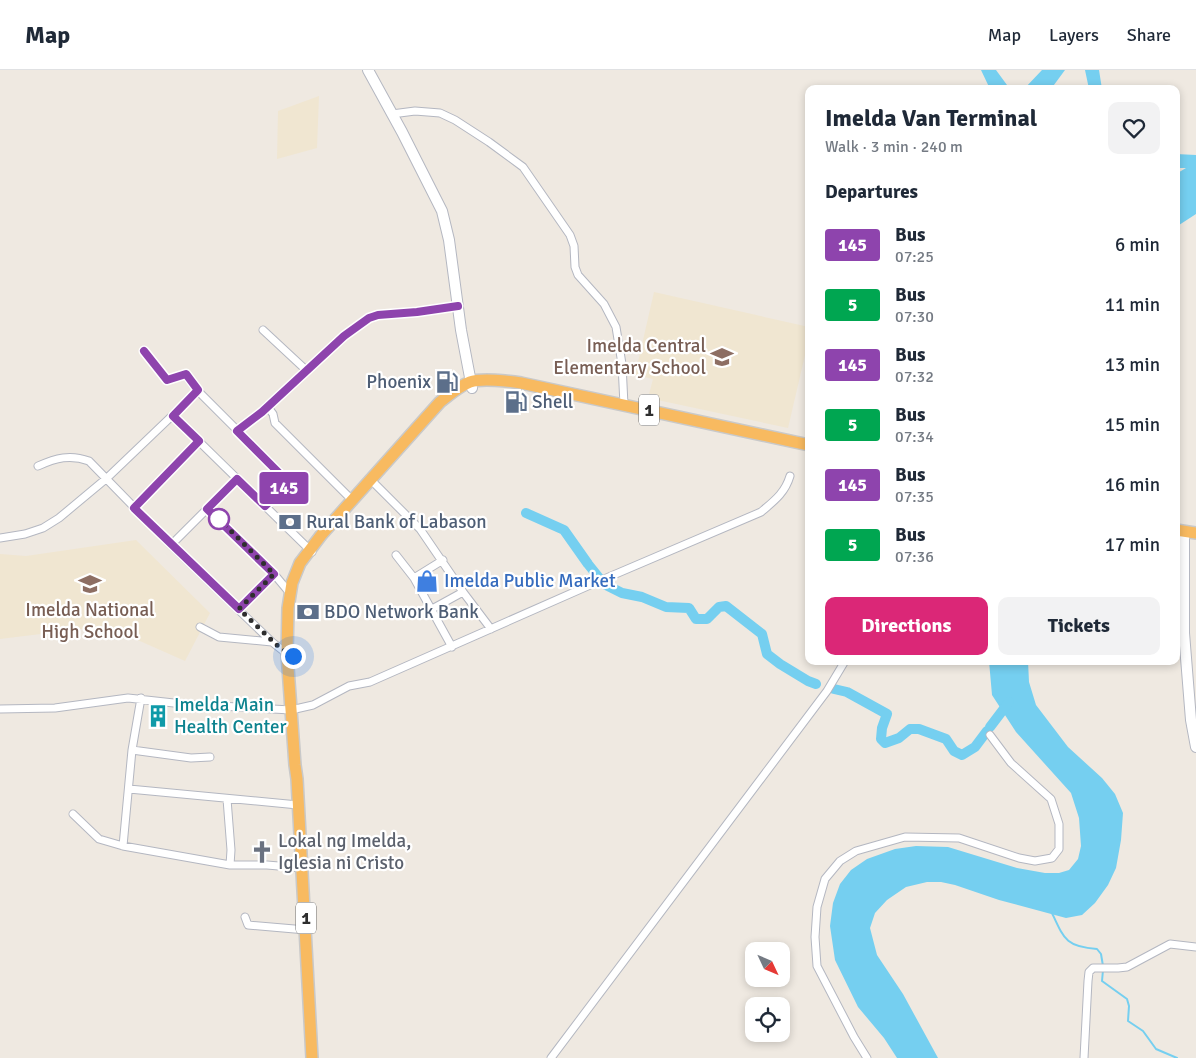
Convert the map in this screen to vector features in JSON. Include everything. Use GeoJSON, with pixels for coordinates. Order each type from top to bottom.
{"type":"FeatureCollection","features":[{"type":"Feature","properties":{"kind":"highway","name":"1"},"geometry":{"type":"LineString","coordinates":[[290,655],[291,627],[297,586],[311,552],[322,534],[440,402],[457,389],[489,381],[521,382],[805,444]]}},
{"type":"Feature","properties":{"kind":"highway","name":"1"},"geometry":{"type":"LineString","coordinates":[[312,1058],[290,655],[290,592],[300,563],[445,404],[471,385]]}},
{"type":"Feature","properties":{"kind":"main road"},"geometry":{"type":"LineString","coordinates":[[368,70],[442,211],[449,240],[471,385]]}},
{"type":"Feature","properties":{"kind":"main road"},"geometry":{"type":"LineString","coordinates":[[1185,531],[1184,633],[1193,699],[1192,732],[1196,747]]}},
{"type":"Feature","properties":{"kind":"street"},"geometry":{"type":"LineString","coordinates":[[392,114],[426,111],[447,115],[510,156],[528,172],[570,235],[574,246],[575,267],[578,275],[604,304],[616,327],[622,364],[624,405]]}},
{"type":"Feature","properties":{"kind":"street"},"geometry":{"type":"LineString","coordinates":[[237,431],[344,336],[369,318],[378,315],[458,306]]}},
{"type":"Feature","properties":{"kind":"street"},"geometry":{"type":"LineString","coordinates":[[263,330],[306,370]]}},
{"type":"Feature","properties":{"kind":"street"},"geometry":{"type":"LineString","coordinates":[[144,351],[167,380],[186,374],[198,390],[237,431],[287,480],[286,485],[265,506]]}},
{"type":"Feature","properties":{"kind":"street"},"geometry":{"type":"LineString","coordinates":[[0,538],[25,534],[42,528],[73,508],[173,416],[198,390]]}},
{"type":"Feature","properties":{"kind":"street"},"geometry":{"type":"LineString","coordinates":[[265,408],[273,414],[275,423],[352,500]]}},
{"type":"Feature","properties":{"kind":"street"},"geometry":{"type":"LineString","coordinates":[[173,416],[311,552]]}},
{"type":"Feature","properties":{"kind":"street"},"geometry":{"type":"LineString","coordinates":[[134,508],[199,441]]}},
{"type":"Feature","properties":{"kind":"street"},"geometry":{"type":"LineString","coordinates":[[38,466],[67,456],[77,456],[89,461],[171,545],[272,642],[290,655]]}},
{"type":"Feature","properties":{"kind":"street"},"geometry":{"type":"LineString","coordinates":[[0,709],[55,708],[109,700],[140,698],[183,704],[293,709],[313,705],[349,686],[370,682],[761,512],[777,499],[787,486],[790,476]]}},
{"type":"Feature","properties":{"kind":"street"},"geometry":{"type":"LineString","coordinates":[[171,545],[237,479]]}},
{"type":"Feature","properties":{"kind":"street"},"geometry":{"type":"LineString","coordinates":[[373,482],[415,523],[491,629]]}},
{"type":"Feature","properties":{"kind":"street"},"geometry":{"type":"LineString","coordinates":[[207,509],[290,592]]}},
{"type":"Feature","properties":{"kind":"street"},"geometry":{"type":"LineString","coordinates":[[396,555],[414,578],[452,647]]}},
{"type":"Feature","properties":{"kind":"street"},"geometry":{"type":"LineString","coordinates":[[414,578],[443,560]]}},
{"type":"Feature","properties":{"kind":"street"},"geometry":{"type":"LineString","coordinates":[[239,609],[274,574]]}},
{"type":"Feature","properties":{"kind":"street"},"geometry":{"type":"LineString","coordinates":[[432,609],[463,592]]}},
{"type":"Feature","properties":{"kind":"street"},"geometry":{"type":"LineString","coordinates":[[200,627],[219,637],[272,642]]}},
{"type":"Feature","properties":{"kind":"street"},"geometry":{"type":"LineString","coordinates":[[551,1058],[827,691],[843,665]]}},
{"type":"Feature","properties":{"kind":"street"},"geometry":{"type":"LineString","coordinates":[[124,846],[132,750],[140,698]]}},
{"type":"Feature","properties":{"kind":"street"},"geometry":{"type":"LineString","coordinates":[[867,1058],[817,966],[815,937],[816,906],[825,879],[840,861],[856,850],[905,837],[959,838],[1019,858],[1035,861],[1052,858],[1059,849],[1059,824],[1051,799],[1011,763],[990,734]]}},
{"type":"Feature","properties":{"kind":"street"},"geometry":{"type":"LineString","coordinates":[[132,750],[191,758],[210,757]]}},
{"type":"Feature","properties":{"kind":"street"},"geometry":{"type":"LineString","coordinates":[[129,789],[298,805]]}},
{"type":"Feature","properties":{"kind":"street"},"geometry":{"type":"LineString","coordinates":[[227,799],[231,850],[230,865]]}},
{"type":"Feature","properties":{"kind":"street"},"geometry":{"type":"LineString","coordinates":[[74,814],[99,839],[124,846],[230,865],[267,865],[302,868]]}},
{"type":"Feature","properties":{"kind":"street"},"geometry":{"type":"LineString","coordinates":[[245,917],[248,925],[306,930]]}},
{"type":"Feature","properties":{"kind":"street"},"geometry":{"type":"LineString","coordinates":[[1084,1058],[1088,981],[1093,968],[1127,966],[1170,944],[1196,947]]}},
{"type":"Feature","properties":{"kind":"shaded area"},"geometry":{"type":"Polygon","coordinates":[[[319,96],[317,148],[277,159],[278,111],[319,96]]]}},
{"type":"Feature","properties":{"kind":"shaded area","name":"Imelda Central Elementary School"},"geometry":{"type":"Polygon","coordinates":[[[654,292],[805,326],[805,355],[788,428],[648,398],[653,379],[635,375],[654,292]]]}},
{"type":"Feature","properties":{"kind":"shaded area","name":"Imelda National High School"},"geometry":{"type":"Polygon","coordinates":[[[136,540],[210,613],[185,661],[106,626],[0,639],[0,554],[26,556],[136,540]]]}},
{"type":"Feature","properties":{"kind":"water"},"geometry":{"type":"Polygon","coordinates":[[[981,70],[996,70],[1007,85],[988,85],[981,70]]]}},
{"type":"Feature","properties":{"kind":"water"},"geometry":{"type":"Polygon","coordinates":[[[1042,70],[1065,70],[1054,85],[1028,85],[1042,70]]]}},
{"type":"Feature","properties":{"kind":"water"},"geometry":{"type":"Polygon","coordinates":[[[1085,70],[1099,70],[1101,85],[1088,85],[1085,70]]]}},
{"type":"Feature","properties":{"kind":"water"},"geometry":{"type":"Polygon","coordinates":[[[1180,154],[1196,155],[1196,214],[1180,224],[1180,172],[1186,168],[1180,168],[1180,154]]]}},
{"type":"Feature","properties":{"kind":"water"},"geometry":{"type":"Polygon","coordinates":[[[989,665],[1028,665],[1029,682],[1036,705],[1068,747],[1102,778],[1115,794],[1123,813],[1116,868],[1108,885],[1095,903],[1082,915],[1066,918],[941,882],[927,882],[906,887],[887,900],[875,913],[870,928],[877,955],[903,994],[938,1058],[897,1058],[884,1038],[858,1007],[835,960],[830,926],[833,903],[840,884],[851,870],[867,859],[895,849],[916,846],[948,847],[1017,868],[1045,873],[1059,873],[1069,870],[1078,859],[1081,846],[1079,818],[1071,793],[1016,732],[992,695],[989,665]]]}},
{"type":"Feature","properties":{"kind":"waterway"},"geometry":{"type":"LineString","coordinates":[[526,513],[564,530],[604,584],[622,593],[642,597],[666,607],[689,608],[696,619],[707,619],[719,607],[726,606],[762,634],[767,654],[780,664],[816,684]]}},
{"type":"Feature","properties":{"kind":"waterway"},"geometry":{"type":"LineString","coordinates":[[834,689],[847,692],[887,714],[882,728],[881,739],[885,743],[899,738],[910,729],[919,729],[946,739],[954,751],[962,755],[975,747],[987,731]]}},
{"type":"Feature","properties":{"kind":"waterway"},"geometry":{"type":"LineString","coordinates":[[990,727],[1009,702]]}},
{"type":"Feature","properties":{"kind":"waterway"},"geometry":{"type":"LineString","coordinates":[[1052,913],[1067,940],[1072,944],[1097,949],[1101,954],[1103,966]]}},
{"type":"Feature","properties":{"kind":"waterway"},"geometry":{"type":"LineString","coordinates":[[1103,970],[1102,981],[1127,999],[1129,1006],[1128,1021],[1143,1031],[1156,1049],[1177,1058]]}},
{"type":"Feature","properties":{"kind":"bus line","name":"145"},"geometry":{"type":"LineString","coordinates":[[144,351],[167,380],[186,374],[198,390],[173,416],[199,441],[134,508],[239,609],[274,574],[207,509],[237,479],[265,506],[288,482],[237,431],[262,412],[361,322],[378,315],[458,306]]}},
{"type":"Feature","properties":{"kind":"place","name":"Imelda Central Elementary School"},"geometry":{"type":"Point","coordinates":[722,357]}},
{"type":"Feature","properties":{"kind":"place","name":"Phoenix"},"geometry":{"type":"Point","coordinates":[447,382]}},
{"type":"Feature","properties":{"kind":"place","name":"Shell"},"geometry":{"type":"Point","coordinates":[516,402]}},
{"type":"Feature","properties":{"kind":"place","name":"Rural Bank of Labason"},"geometry":{"type":"Point","coordinates":[290,522]}},
{"type":"Feature","properties":{"kind":"place","name":"Imelda Public Market"},"geometry":{"type":"Point","coordinates":[427,581]}},
{"type":"Feature","properties":{"kind":"place","name":"Imelda National High School"},"geometry":{"type":"Point","coordinates":[90,584]}},
{"type":"Feature","properties":{"kind":"place","name":"BDO Network Bank"},"geometry":{"type":"Point","coordinates":[308,612]}},
{"type":"Feature","properties":{"kind":"place","name":"Imelda Main Health Center"},"geometry":{"type":"Point","coordinates":[158,716]}},
{"type":"Feature","properties":{"kind":"place","name":"Lokal ng Imelda, Iglesia ni Cristo"},"geometry":{"type":"Point","coordinates":[262,852]}},
{"type":"Feature","properties":{"kind":"route"},"geometry":{"type":"LineString","coordinates":[[219,519],[274,574],[239,609],[272,642],[293,656]]}}]}
